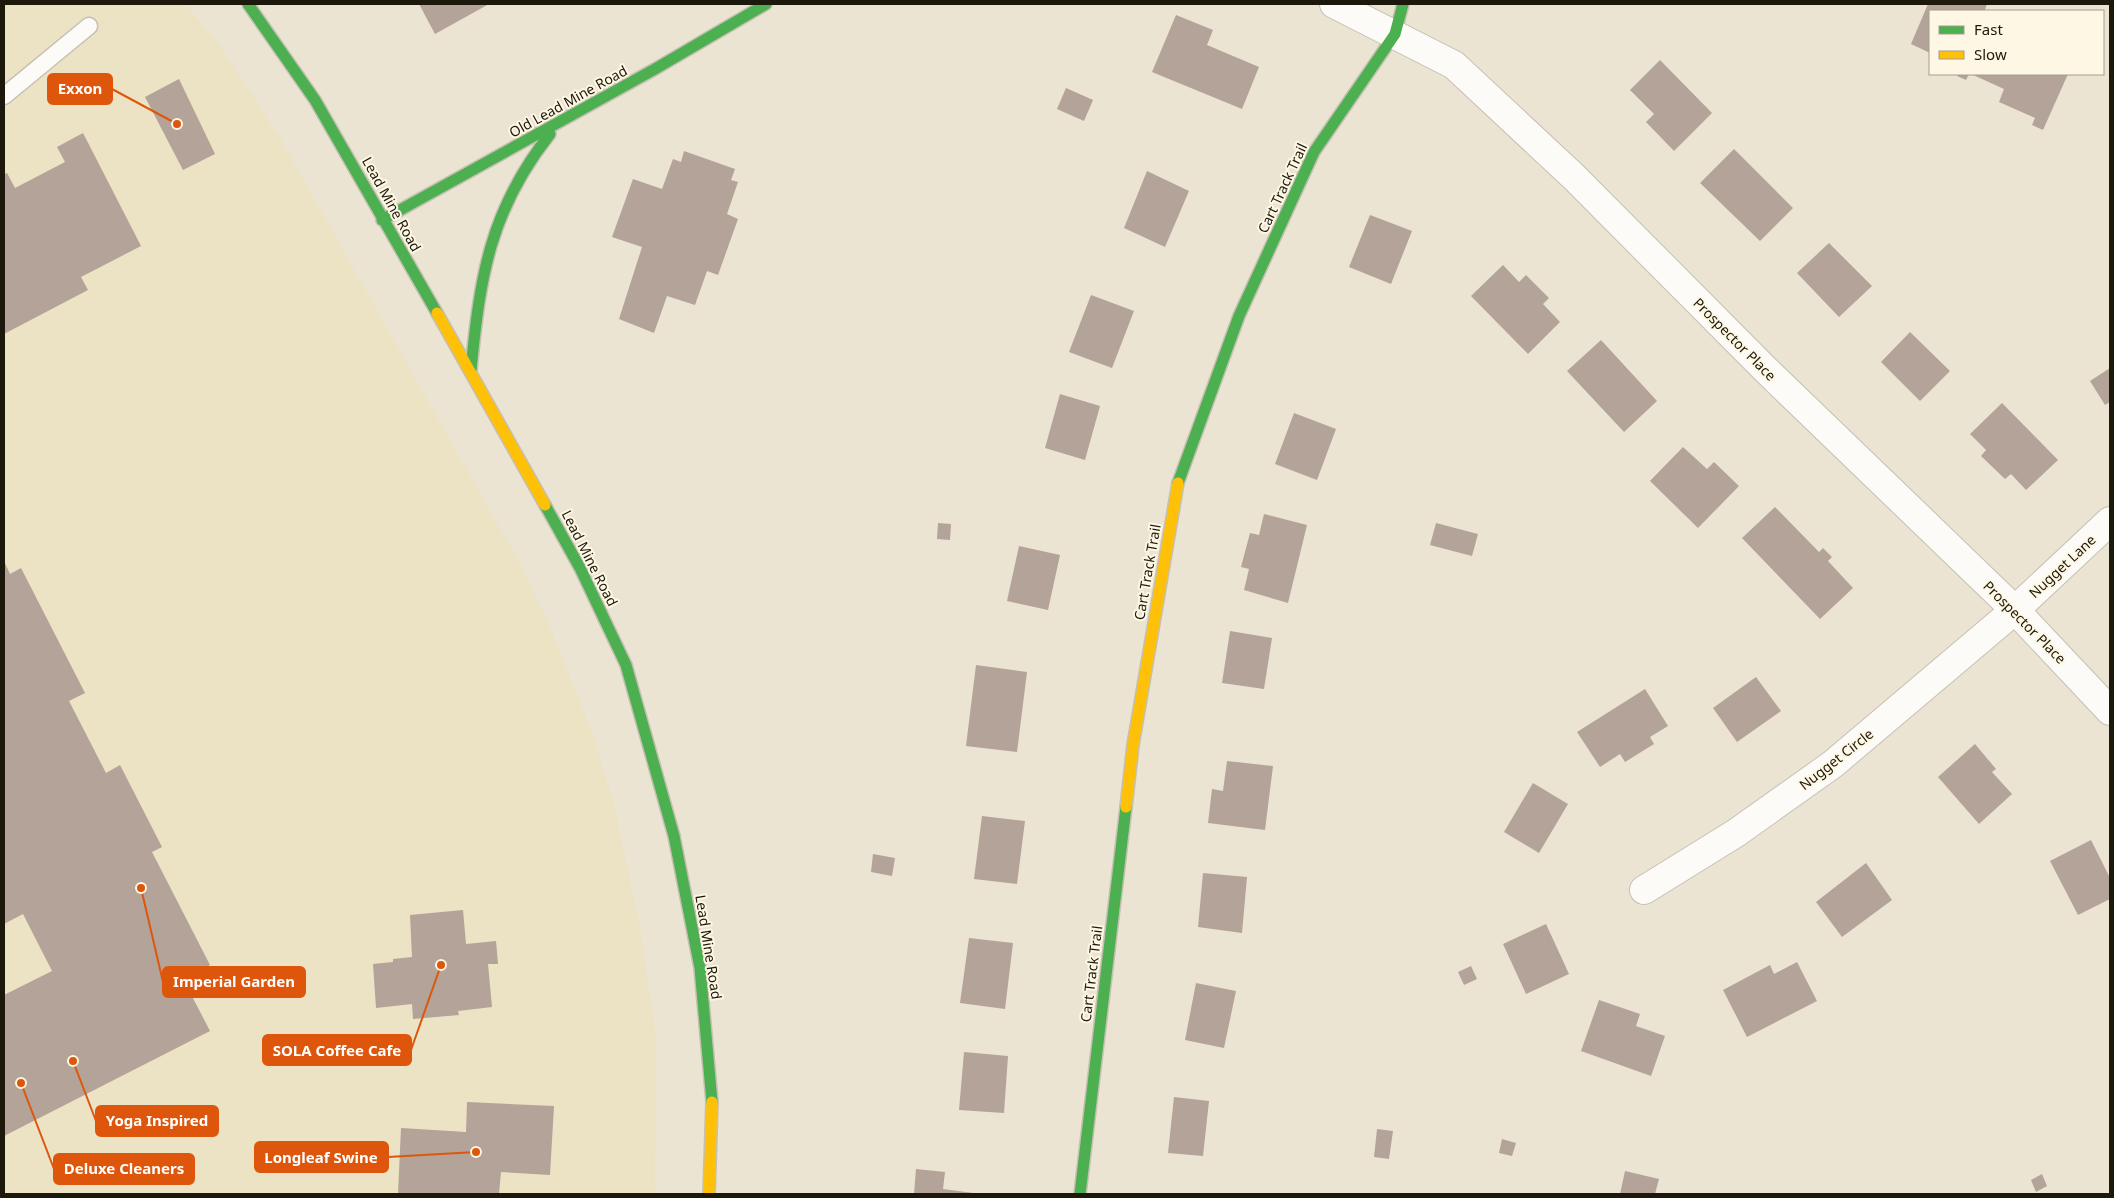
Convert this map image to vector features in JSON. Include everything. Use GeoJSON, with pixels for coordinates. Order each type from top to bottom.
{"type":"FeatureCollection","features":[{"type":"Feature","properties":{"kind":"street","name":"Lead Mine Road"},"geometry":{"type":"LineString","coordinates":[[248,4],[315,100],[382,220],[472,370],[580,568],[626,665],[674,836],[700,968],[712,1088],[709,1194]]}},
{"type":"Feature","properties":{"kind":"street","name":"Old Lead Mine Road"},"geometry":{"type":"LineString","coordinates":[[382,220],[561,122],[766,4]]}},
{"type":"Feature","properties":{"kind":"street","name":"Prospector Place"},"geometry":{"type":"LineString","coordinates":[[1334,4],[1395,34],[1462,71],[1574,177],[1766,370],[2015,610],[2110,711]]}},
{"type":"Feature","properties":{"kind":"street","name":"Cart Track Trail"},"geometry":{"type":"LineString","coordinates":[[1080,1194],[1133,745],[1176,492],[1239,316],[1314,152],[1395,34],[1403,4]]}},
{"type":"Feature","properties":{"kind":"street"},"geometry":{"type":"LineString","coordinates":[[472,370],[484,266],[498,221],[521,172],[537,149],[561,122]]}},
{"type":"Feature","properties":{"kind":"street","name":"Nugget Lane"},"geometry":{"type":"LineString","coordinates":[[2015,610],[2110,521]]}},
{"type":"Feature","properties":{"kind":"street","name":"Nugget Circle"},"geometry":{"type":"LineString","coordinates":[[1644,890],[1736,833],[1834,764],[2015,610]]}},
{"type":"Feature","properties":{"kind":"lane"},"geometry":{"type":"LineString","coordinates":[[4,96],[89,26]]}},
{"type":"Feature","properties":{"kind":"shaded area"},"geometry":{"type":"Polygon","coordinates":[[[7,4],[185,4],[219,45],[280,138],[520,564],[553,634],[593,734],[613,801],[640,927],[656,1037],[655,1194],[4,1194],[4,7],[7,4]]]}},
{"type":"Feature","properties":{"kind":"building"},"geometry":{"type":"Polygon","coordinates":[[[419,4],[489,4],[435,34],[419,4]]]}},
{"type":"Feature","properties":{"kind":"building"},"geometry":{"type":"Polygon","coordinates":[[[1928,4],[1987,4],[1985,10],[1929,10],[1929,53],[1911,44],[1928,4]]]}},
{"type":"Feature","properties":{"kind":"building"},"geometry":{"type":"Polygon","coordinates":[[[1176,15],[1213,30],[1207,45],[1259,67],[1242,109],[1152,72],[1176,15]]]}},
{"type":"Feature","properties":{"kind":"building"},"geometry":{"type":"Polygon","coordinates":[[[1660,60],[1712,113],[1674,151],[1646,122],[1654,114],[1630,90],[1660,60]]]}},
{"type":"Feature","properties":{"kind":"building"},"geometry":{"type":"Polygon","coordinates":[[[1958,75],[1968,75],[1966,80],[1958,75]]]}},
{"type":"Feature","properties":{"kind":"building"},"geometry":{"type":"Polygon","coordinates":[[[1973,75],[2068,75],[2043,130],[2032,125],[2035,118],[1999,102],[2004,89],[1973,75]]]}},
{"type":"Feature","properties":{"kind":"building"},"geometry":{"type":"Polygon","coordinates":[[[179,79],[215,154],[183,170],[145,97],[179,79]]]}},
{"type":"Feature","properties":{"kind":"building"},"geometry":{"type":"Polygon","coordinates":[[[1066,88],[1093,100],[1084,121],[1057,109],[1066,88]]]}},
{"type":"Feature","properties":{"kind":"building"},"geometry":{"type":"Polygon","coordinates":[[[83,133],[141,246],[81,277],[88,290],[4,334],[4,174],[7,173],[15,188],[65,162],[57,147],[83,133]]]}},
{"type":"Feature","properties":{"kind":"building"},"geometry":{"type":"Polygon","coordinates":[[[1734,149],[1793,208],[1760,241],[1700,183],[1734,149]]]}},
{"type":"Feature","properties":{"kind":"building"},"geometry":{"type":"Polygon","coordinates":[[[684,151],[735,169],[731,180],[738,182],[727,214],[738,219],[718,275],[707,271],[695,305],[667,296],[654,333],[619,319],[642,247],[612,237],[633,179],[662,189],[673,159],[681,162],[684,151]]]}},
{"type":"Feature","properties":{"kind":"building"},"geometry":{"type":"Polygon","coordinates":[[[1147,171],[1189,191],[1165,247],[1124,228],[1147,171]]]}},
{"type":"Feature","properties":{"kind":"building"},"geometry":{"type":"Polygon","coordinates":[[[1370,215],[1412,231],[1391,284],[1349,267],[1370,215]]]}},
{"type":"Feature","properties":{"kind":"building"},"geometry":{"type":"Polygon","coordinates":[[[1829,243],[1872,286],[1839,317],[1797,273],[1829,243]]]}},
{"type":"Feature","properties":{"kind":"building"},"geometry":{"type":"Polygon","coordinates":[[[1503,265],[1519,282],[1526,275],[1549,298],[1543,304],[1560,322],[1528,354],[1471,296],[1503,265]]]}},
{"type":"Feature","properties":{"kind":"building"},"geometry":{"type":"Polygon","coordinates":[[[1091,295],[1134,311],[1112,368],[1069,352],[1091,295]]]}},
{"type":"Feature","properties":{"kind":"building"},"geometry":{"type":"Polygon","coordinates":[[[1910,332],[1950,371],[1920,401],[1881,362],[1910,332]]]}},
{"type":"Feature","properties":{"kind":"building"},"geometry":{"type":"Polygon","coordinates":[[[1601,340],[1657,401],[1624,432],[1567,371],[1601,340]]]}},
{"type":"Feature","properties":{"kind":"building"},"geometry":{"type":"Polygon","coordinates":[[[2110,368],[2110,402],[2105,405],[2090,381],[2110,368]]]}},
{"type":"Feature","properties":{"kind":"building"},"geometry":{"type":"Polygon","coordinates":[[[1060,394],[1100,406],[1085,460],[1045,448],[1060,394]]]}},
{"type":"Feature","properties":{"kind":"building"},"geometry":{"type":"Polygon","coordinates":[[[2002,403],[2058,460],[2026,490],[2011,474],[2005,479],[1981,456],[1986,450],[1970,434],[2002,403]]]}},
{"type":"Feature","properties":{"kind":"building"},"geometry":{"type":"Polygon","coordinates":[[[1294,413],[1336,429],[1317,480],[1275,464],[1294,413]]]}},
{"type":"Feature","properties":{"kind":"building"},"geometry":{"type":"Polygon","coordinates":[[[1683,447],[1707,469],[1714,462],[1739,486],[1698,528],[1650,481],[1683,447]]]}},
{"type":"Feature","properties":{"kind":"building"},"geometry":{"type":"Polygon","coordinates":[[[1775,507],[1819,552],[1823,548],[1832,557],[1828,561],[1853,588],[1820,619],[1742,538],[1775,507]]]}},
{"type":"Feature","properties":{"kind":"building"},"geometry":{"type":"Polygon","coordinates":[[[1264,514],[1307,525],[1288,603],[1244,590],[1249,569],[1241,567],[1250,533],[1259,535],[1264,514]]]}},
{"type":"Feature","properties":{"kind":"building"},"geometry":{"type":"Polygon","coordinates":[[[938,523],[951,524],[950,540],[937,539],[938,523]]]}},
{"type":"Feature","properties":{"kind":"building"},"geometry":{"type":"Polygon","coordinates":[[[1436,523],[1478,534],[1472,556],[1430,545],[1436,523]]]}},
{"type":"Feature","properties":{"kind":"building"},"geometry":{"type":"Polygon","coordinates":[[[1019,546],[1060,555],[1048,610],[1007,601],[1019,546]]]}},
{"type":"Feature","properties":{"kind":"building"},"geometry":{"type":"Polygon","coordinates":[[[4,561],[10,574],[21,568],[85,693],[69,701],[106,773],[120,765],[162,847],[152,852],[210,965],[183,979],[210,1031],[4,1136],[4,995],[52,971],[23,914],[4,924],[4,561]]]}},
{"type":"Feature","properties":{"kind":"building"},"geometry":{"type":"Polygon","coordinates":[[[1230,631],[1272,638],[1264,689],[1222,683],[1230,631]]]}},
{"type":"Feature","properties":{"kind":"building"},"geometry":{"type":"Polygon","coordinates":[[[976,665],[1027,672],[1017,752],[966,746],[976,665]]]}},
{"type":"Feature","properties":{"kind":"building"},"geometry":{"type":"Polygon","coordinates":[[[1756,677],[1781,711],[1737,742],[1713,708],[1756,677]]]}},
{"type":"Feature","properties":{"kind":"building"},"geometry":{"type":"Polygon","coordinates":[[[1645,689],[1668,726],[1650,737],[1654,744],[1625,762],[1620,754],[1600,767],[1577,732],[1645,689]]]}},
{"type":"Feature","properties":{"kind":"building"},"geometry":{"type":"Polygon","coordinates":[[[1975,744],[1996,769],[1992,772],[2012,794],[1979,824],[1938,777],[1975,744]]]}},
{"type":"Feature","properties":{"kind":"building"},"geometry":{"type":"Polygon","coordinates":[[[1227,761],[1273,766],[1265,830],[1208,823],[1212,789],[1223,791],[1227,761]]]}},
{"type":"Feature","properties":{"kind":"building"},"geometry":{"type":"Polygon","coordinates":[[[1533,783],[1568,804],[1539,853],[1504,832],[1533,783]]]}},
{"type":"Feature","properties":{"kind":"building"},"geometry":{"type":"Polygon","coordinates":[[[982,816],[1025,821],[1017,884],[974,879],[982,816]]]}},
{"type":"Feature","properties":{"kind":"building"},"geometry":{"type":"Polygon","coordinates":[[[2091,840],[2110,878],[2110,899],[2078,915],[2050,861],[2091,840]]]}},
{"type":"Feature","properties":{"kind":"building"},"geometry":{"type":"Polygon","coordinates":[[[873,854],[895,858],[892,876],[871,872],[873,854]]]}},
{"type":"Feature","properties":{"kind":"building"},"geometry":{"type":"Polygon","coordinates":[[[1866,863],[1892,900],[1842,937],[1816,902],[1866,863]]]}},
{"type":"Feature","properties":{"kind":"building"},"geometry":{"type":"Polygon","coordinates":[[[1203,873],[1247,877],[1242,933],[1198,927],[1203,873]]]}},
{"type":"Feature","properties":{"kind":"building"},"geometry":{"type":"Polygon","coordinates":[[[463,910],[466,944],[496,941],[498,964],[488,964],[492,1007],[458,1011],[459,1015],[413,1019],[412,1004],[376,1008],[373,964],[393,962],[393,959],[412,957],[410,915],[463,910]]]}},
{"type":"Feature","properties":{"kind":"building"},"geometry":{"type":"Polygon","coordinates":[[[1546,924],[1569,974],[1526,994],[1503,944],[1546,924]]]}},
{"type":"Feature","properties":{"kind":"building"},"geometry":{"type":"Polygon","coordinates":[[[969,938],[1013,943],[1005,1009],[960,1003],[969,938]]]}},
{"type":"Feature","properties":{"kind":"building"},"geometry":{"type":"Polygon","coordinates":[[[1797,962],[1817,1001],[1747,1037],[1723,990],[1770,965],[1774,974],[1797,962]]]}},
{"type":"Feature","properties":{"kind":"building"},"geometry":{"type":"Polygon","coordinates":[[[1471,966],[1477,979],[1464,985],[1458,972],[1471,966]]]}},
{"type":"Feature","properties":{"kind":"building"},"geometry":{"type":"Polygon","coordinates":[[[1196,983],[1236,991],[1224,1048],[1185,1040],[1196,983]]]}},
{"type":"Feature","properties":{"kind":"building"},"geometry":{"type":"Polygon","coordinates":[[[1599,1000],[1640,1014],[1636,1026],[1665,1036],[1651,1076],[1581,1051],[1599,1000]]]}},
{"type":"Feature","properties":{"kind":"building"},"geometry":{"type":"Polygon","coordinates":[[[964,1052],[1008,1056],[1004,1113],[959,1110],[964,1052]]]}},
{"type":"Feature","properties":{"kind":"building"},"geometry":{"type":"Polygon","coordinates":[[[1174,1097],[1209,1101],[1203,1156],[1168,1153],[1174,1097]]]}},
{"type":"Feature","properties":{"kind":"building"},"geometry":{"type":"Polygon","coordinates":[[[467,1102],[554,1106],[550,1175],[501,1172],[499,1194],[398,1194],[401,1128],[466,1132],[467,1102]]]}},
{"type":"Feature","properties":{"kind":"building"},"geometry":{"type":"Polygon","coordinates":[[[1377,1129],[1393,1131],[1389,1159],[1374,1157],[1377,1129]]]}},
{"type":"Feature","properties":{"kind":"building"},"geometry":{"type":"Polygon","coordinates":[[[1502,1139],[1516,1143],[1512,1156],[1499,1153],[1502,1139]]]}},
{"type":"Feature","properties":{"kind":"building"},"geometry":{"type":"Polygon","coordinates":[[[916,1169],[945,1172],[943,1189],[981,1194],[914,1194],[916,1169]]]}},
{"type":"Feature","properties":{"kind":"building"},"geometry":{"type":"Polygon","coordinates":[[[1625,1171],[1659,1179],[1655,1194],[1620,1194],[1625,1171]]]}},
{"type":"Feature","properties":{"kind":"building"},"geometry":{"type":"Polygon","coordinates":[[[2042,1174],[2047,1186],[2036,1192],[2031,1180],[2042,1174]]]}},
{"type":"Feature","properties":{"kind":"traffic: fast"},"geometry":{"type":"LineString","coordinates":[[248,4],[315,100],[437,313]]}},
{"type":"Feature","properties":{"kind":"traffic: fast"},"geometry":{"type":"LineString","coordinates":[[382,220],[655,69],[766,4]]}},
{"type":"Feature","properties":{"kind":"traffic: fast"},"geometry":{"type":"LineString","coordinates":[[1178,483],[1239,316],[1314,152],[1395,34],[1403,4]]}},
{"type":"Feature","properties":{"kind":"traffic: fast"},"geometry":{"type":"LineString","coordinates":[[471,370],[479,304],[491,245],[501,217],[514,190],[530,162],[550,134]]}},
{"type":"Feature","properties":{"kind":"traffic: fast"},"geometry":{"type":"LineString","coordinates":[[545,505],[580,568],[626,665],[674,836],[700,968],[712,1102]]}},
{"type":"Feature","properties":{"kind":"traffic: fast"},"geometry":{"type":"LineString","coordinates":[[1080,1194],[1126,807]]}},
{"type":"Feature","properties":{"kind":"traffic: slow"},"geometry":{"type":"LineString","coordinates":[[437,313],[545,505]]}},
{"type":"Feature","properties":{"kind":"traffic: slow"},"geometry":{"type":"LineString","coordinates":[[1126,807],[1133,745],[1178,483]]}},
{"type":"Feature","properties":{"kind":"traffic: slow"},"geometry":{"type":"LineString","coordinates":[[709,1194],[712,1102]]}},
{"type":"Feature","properties":{"kind":"place","name":"Exxon"},"geometry":{"type":"Point","coordinates":[177,124]}},
{"type":"Feature","properties":{"kind":"place","name":"Imperial Garden"},"geometry":{"type":"Point","coordinates":[141,888]}},
{"type":"Feature","properties":{"kind":"place","name":"SOLA Coffee Cafe"},"geometry":{"type":"Point","coordinates":[441,965]}},
{"type":"Feature","properties":{"kind":"place","name":"Yoga Inspired"},"geometry":{"type":"Point","coordinates":[73,1061]}},
{"type":"Feature","properties":{"kind":"place","name":"Deluxe Cleaners"},"geometry":{"type":"Point","coordinates":[21,1083]}},
{"type":"Feature","properties":{"kind":"place","name":"Longleaf Swine"},"geometry":{"type":"Point","coordinates":[476,1152]}}]}
